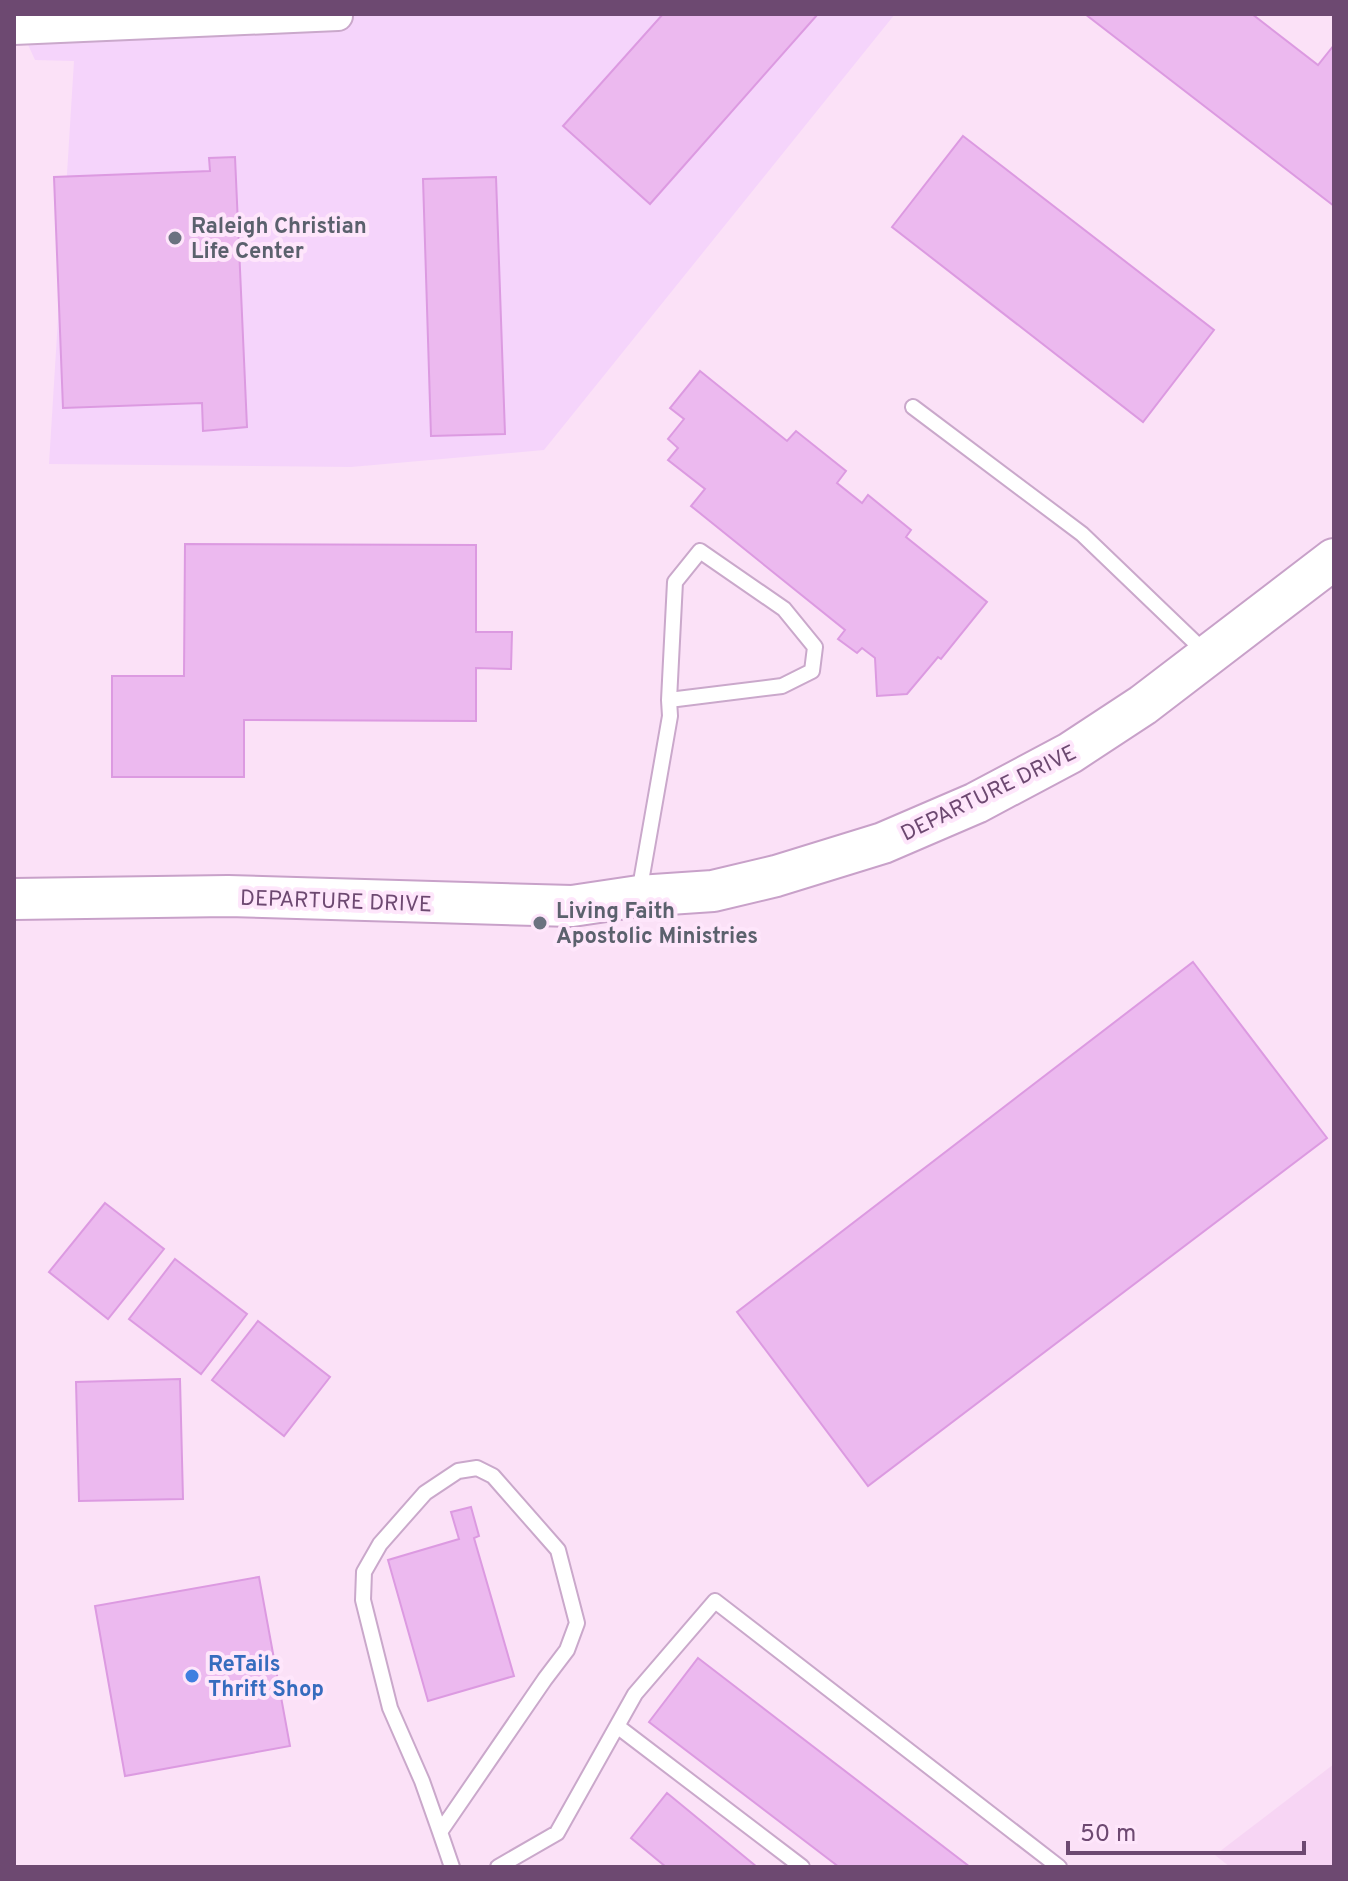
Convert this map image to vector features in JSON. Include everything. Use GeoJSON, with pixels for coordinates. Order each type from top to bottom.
{"type":"FeatureCollection","features":[{"type":"Feature","properties":{"kind":"street"},"geometry":{"type":"LineString","coordinates":[[14,30],[338,16]]}},
{"type":"Feature","properties":{"kind":"street","name":"DEPARTURE DRIVE"},"geometry":{"type":"LineString","coordinates":[[14,899],[228,896],[572,906],[639,896],[713,891],[776,876],[883,843],[976,803],[1070,753],[1143,705],[1334,559]]}},
{"type":"Feature","properties":{"kind":"lane"},"geometry":{"type":"LineString","coordinates":[[913,407],[1082,534],[1208,655]]}},
{"type":"Feature","properties":{"kind":"lane"},"geometry":{"type":"LineString","coordinates":[[639,896],[670,716],[669,700],[675,582],[700,551],[784,609],[815,647],[812,671],[782,686],[669,700]]}},
{"type":"Feature","properties":{"kind":"lane"},"geometry":{"type":"LineString","coordinates":[[440,1832],[567,1650],[577,1623],[558,1550],[493,1476],[477,1468],[458,1471],[425,1493],[380,1544],[364,1572],[363,1600],[390,1708],[422,1781],[452,1867]]}},
{"type":"Feature","properties":{"kind":"lane"},"geometry":{"type":"LineString","coordinates":[[498,1867],[557,1833],[635,1694],[715,1601],[1059,1867]]}},
{"type":"Feature","properties":{"kind":"lane"},"geometry":{"type":"LineString","coordinates":[[617,1726],[802,1867]]}},
{"type":"Feature","properties":{"kind":"shaded area"},"geometry":{"type":"Polygon","coordinates":[[[14,14],[895,14],[544,450],[351,467],[49,464],[74,61],[35,60],[14,14]]]}},
{"type":"Feature","properties":{"kind":"shaded area"},"geometry":{"type":"Polygon","coordinates":[[[1334,1764],[1334,1867],[1230,1867],[1215,1855],[1334,1764]]]}},
{"type":"Feature","properties":{"kind":"building"},"geometry":{"type":"Polygon","coordinates":[[[663,14],[818,14],[650,204],[563,126],[663,14]]]}},
{"type":"Feature","properties":{"kind":"building"},"geometry":{"type":"Polygon","coordinates":[[[1085,14],[1252,14],[1318,65],[1334,45],[1334,206],[1085,14]]]}},
{"type":"Feature","properties":{"kind":"building"},"geometry":{"type":"Polygon","coordinates":[[[963,136],[1214,330],[1143,422],[892,227],[963,136]]]}},
{"type":"Feature","properties":{"kind":"building"},"geometry":{"type":"Polygon","coordinates":[[[235,157],[247,427],[203,431],[202,403],[63,408],[54,177],[210,171],[209,158],[235,157]]]}},
{"type":"Feature","properties":{"kind":"building"},"geometry":{"type":"Polygon","coordinates":[[[496,177],[505,434],[431,436],[423,179],[496,177]]]}},
{"type":"Feature","properties":{"kind":"building"},"geometry":{"type":"Polygon","coordinates":[[[700,371],[787,441],[796,431],[846,471],[837,483],[862,503],[868,495],[911,530],[906,537],[987,602],[941,659],[938,657],[907,694],[877,696],[875,658],[862,648],[857,653],[838,639],[845,630],[691,506],[705,489],[668,460],[678,448],[668,439],[684,419],[670,408],[700,371]]]}},
{"type":"Feature","properties":{"kind":"building"},"geometry":{"type":"Polygon","coordinates":[[[185,544],[476,545],[476,632],[512,632],[511,669],[476,668],[476,721],[244,720],[244,777],[112,777],[112,676],[184,676],[185,544]]]}},
{"type":"Feature","properties":{"kind":"building"},"geometry":{"type":"Polygon","coordinates":[[[1193,962],[1327,1138],[868,1486],[737,1312],[1193,962]]]}},
{"type":"Feature","properties":{"kind":"building"},"geometry":{"type":"Polygon","coordinates":[[[105,1203],[164,1249],[108,1319],[49,1272],[105,1203]]]}},
{"type":"Feature","properties":{"kind":"building"},"geometry":{"type":"Polygon","coordinates":[[[175,1259],[247,1314],[201,1374],[129,1319],[175,1259]]]}},
{"type":"Feature","properties":{"kind":"building"},"geometry":{"type":"Polygon","coordinates":[[[258,1321],[330,1377],[284,1436],[212,1380],[258,1321]]]}},
{"type":"Feature","properties":{"kind":"building"},"geometry":{"type":"Polygon","coordinates":[[[180,1379],[183,1499],[79,1501],[76,1382],[180,1379]]]}},
{"type":"Feature","properties":{"kind":"building"},"geometry":{"type":"Polygon","coordinates":[[[471,1507],[479,1536],[474,1538],[514,1676],[428,1701],[388,1560],[459,1539],[451,1512],[471,1507]]]}},
{"type":"Feature","properties":{"kind":"building","name":"ReTails Thrift Shop"},"geometry":{"type":"Polygon","coordinates":[[[259,1577],[290,1746],[125,1776],[95,1606],[259,1577]]]}},
{"type":"Feature","properties":{"kind":"building"},"geometry":{"type":"Polygon","coordinates":[[[698,1658],[970,1867],[839,1867],[649,1722],[698,1658]]]}},
{"type":"Feature","properties":{"kind":"building"},"geometry":{"type":"Polygon","coordinates":[[[667,1793],[757,1867],[666,1867],[631,1838],[667,1793]]]}},
{"type":"Feature","properties":{"kind":"place","name":"Raleigh Christian Life Center"},"geometry":{"type":"Point","coordinates":[175,238]}},
{"type":"Feature","properties":{"kind":"place","name":"Living Faith Apostolic Ministries"},"geometry":{"type":"Point","coordinates":[540,923]}},
{"type":"Feature","properties":{"kind":"place","name":"ReTails Thrift Shop"},"geometry":{"type":"Point","coordinates":[192,1676]}}]}
